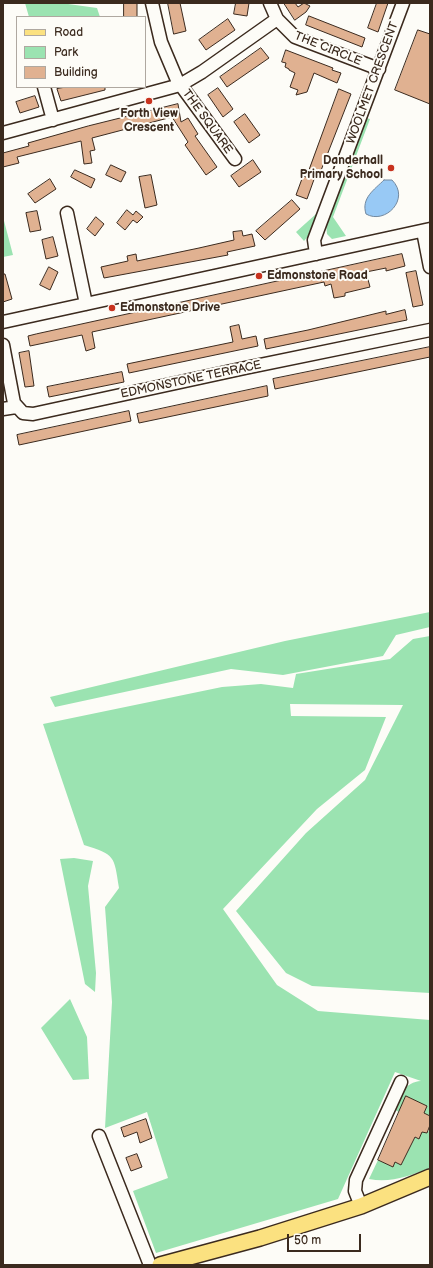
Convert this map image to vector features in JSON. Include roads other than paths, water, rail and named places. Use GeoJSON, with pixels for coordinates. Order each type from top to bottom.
{"type":"FeatureCollection","features":[{"type":"Feature","properties":{"kind":"main road"},"geometry":{"type":"LineString","coordinates":[[160,1265],[260,1238],[361,1206],[430,1177]]}},
{"type":"Feature","properties":{"kind":"street","name":"THE SQUARE"},"geometry":{"type":"LineString","coordinates":[[152,3],[161,42],[180,85],[235,159]]}},
{"type":"Feature","properties":{"kind":"street","name":"THE CIRCLE"},"geometry":{"type":"LineString","coordinates":[[270,3],[277,19],[295,37],[379,69]]}},
{"type":"Feature","properties":{"kind":"street","name":"WOOLMET CRESCENT"},"geometry":{"type":"LineString","coordinates":[[316,254],[314,240],[403,3]]}},
{"type":"Feature","properties":{"kind":"street"},"geometry":{"type":"LineString","coordinates":[[3,133],[180,85],[202,72],[277,19]]}},
{"type":"Feature","properties":{"kind":"street"},"geometry":{"type":"LineString","coordinates":[[44,88],[53,120]]}},
{"type":"Feature","properties":{"kind":"street"},"geometry":{"type":"LineString","coordinates":[[67,213],[86,304]]}},
{"type":"Feature","properties":{"kind":"street"},"geometry":{"type":"LineString","coordinates":[[3,322],[426,230],[430,267]]}},
{"type":"Feature","properties":{"kind":"street","name":"EDMONSTONE TERRACE"},"geometry":{"type":"LineString","coordinates":[[11,402],[23,413],[33,414],[430,330]]}},
{"type":"Feature","properties":{"kind":"street"},"geometry":{"type":"LineString","coordinates":[[3,345],[11,402],[3,409]]}},
{"type":"Feature","properties":{"kind":"street"},"geometry":{"type":"LineString","coordinates":[[361,1206],[356,1191],[356,1180],[401,1082]]}},
{"type":"Feature","properties":{"kind":"street"},"geometry":{"type":"LineString","coordinates":[[99,1136],[150,1265]]}},
{"type":"Feature","properties":{"kind":"water"},"geometry":{"type":"Polygon","coordinates":[[[384,180],[392,180],[397,187],[399,195],[397,202],[388,213],[381,216],[366,214],[365,203],[369,195],[384,180]]]}},
{"type":"Feature","properties":{"kind":"place","name":"Forth View Crescent"},"geometry":{"type":"Point","coordinates":[149,101]}},
{"type":"Feature","properties":{"kind":"place","name":"Danderhall Primary School"},"geometry":{"type":"Point","coordinates":[391,168]}},
{"type":"Feature","properties":{"kind":"place","name":"Edmonstone Road"},"geometry":{"type":"Point","coordinates":[259,276]}},
{"type":"Feature","properties":{"kind":"place","name":"Edmonstone Drive"},"geometry":{"type":"Point","coordinates":[112,308]}}]}
